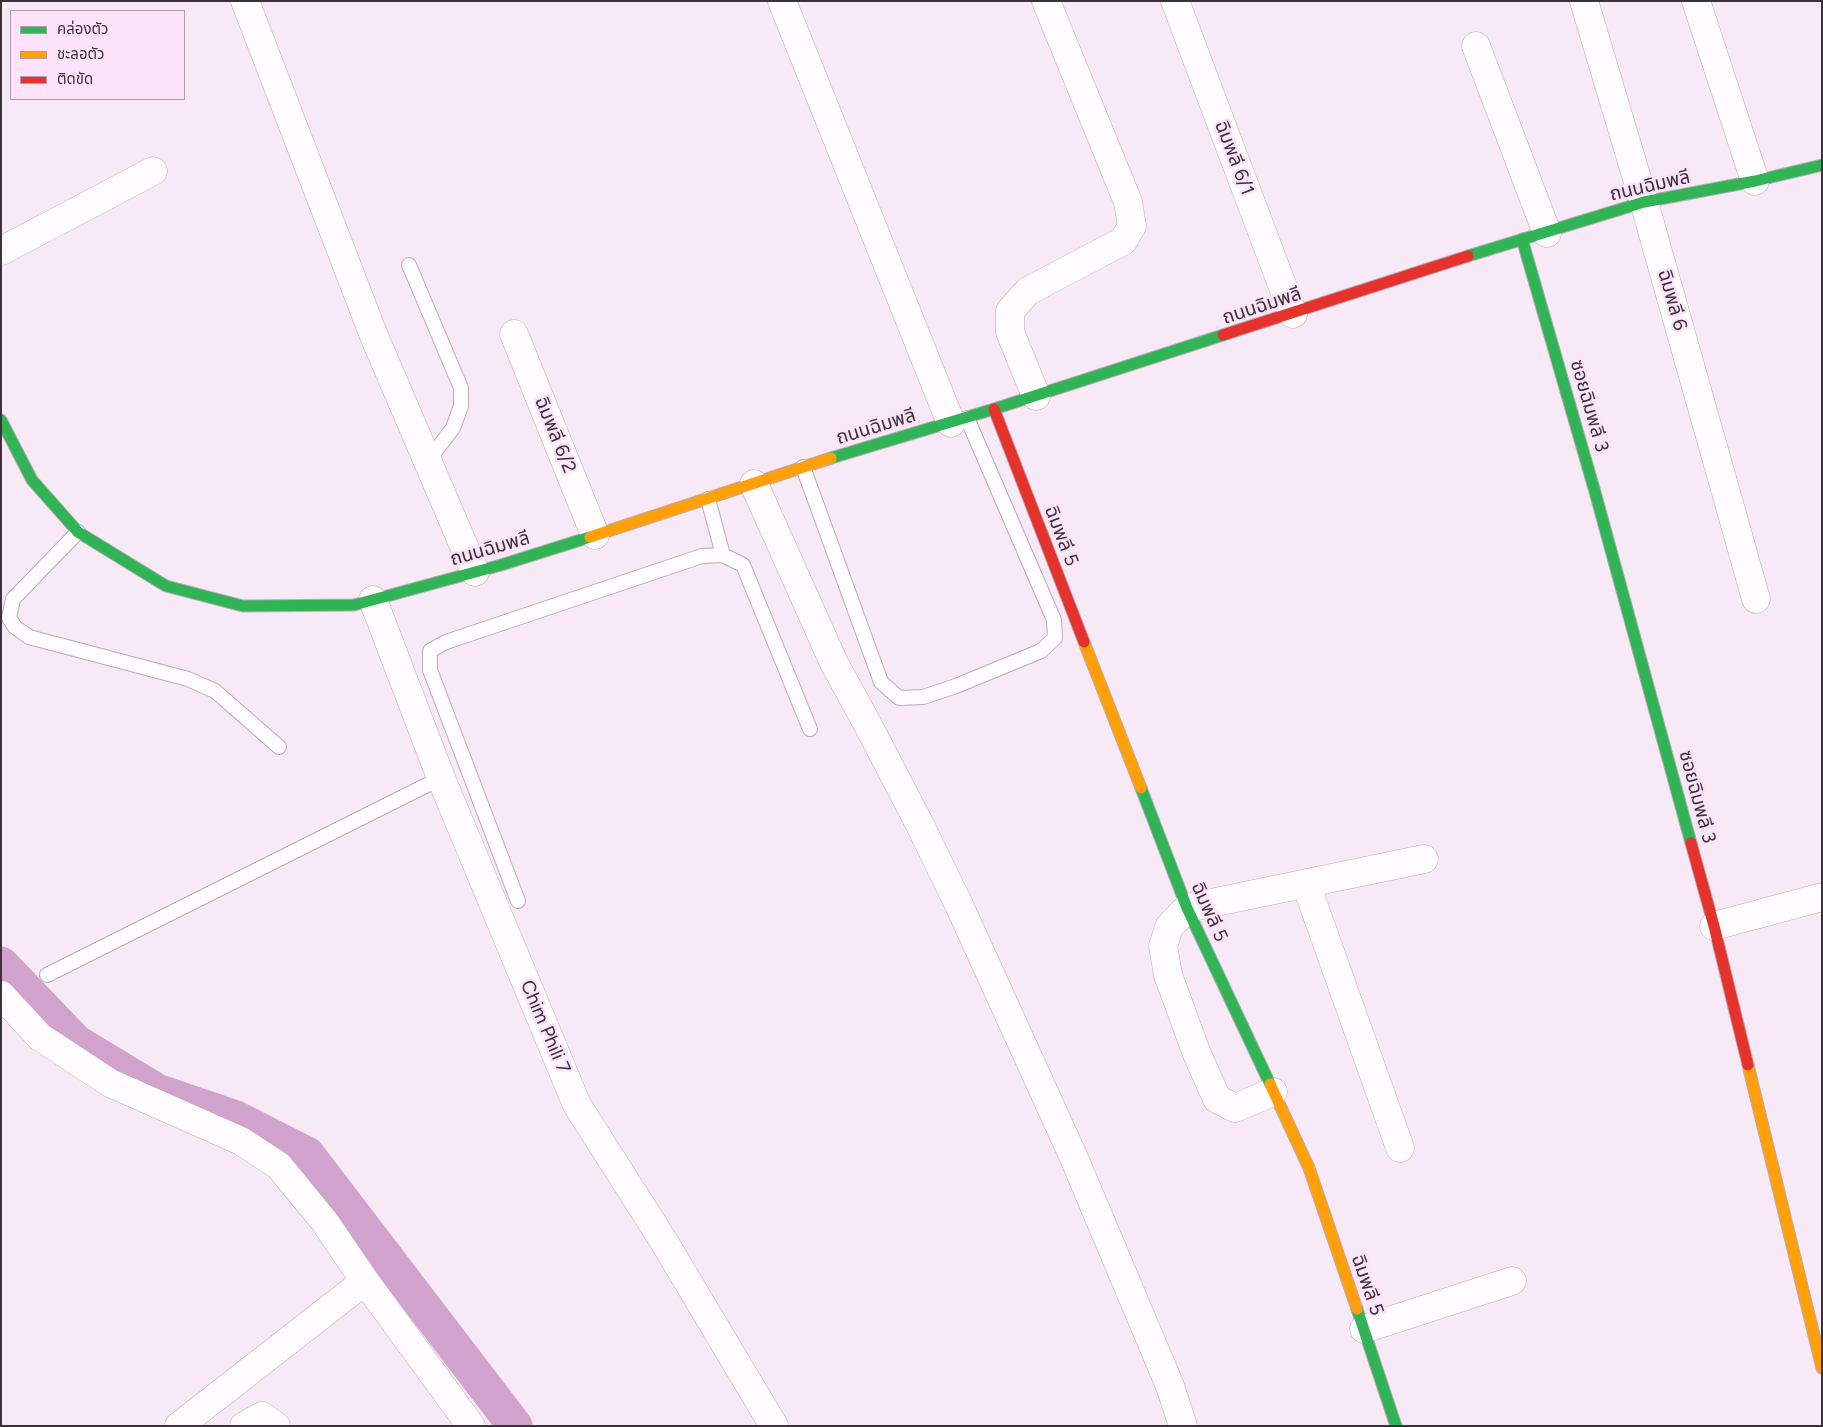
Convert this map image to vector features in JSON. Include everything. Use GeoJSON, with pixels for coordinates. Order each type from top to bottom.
{"type":"FeatureCollection","features":[{"type":"Feature","properties":{"kind":"street"},"geometry":{"type":"LineString","coordinates":[[245,1],[374,336],[475,572]]}},
{"type":"Feature","properties":{"kind":"street"},"geometry":{"type":"LineString","coordinates":[[1036,396],[1010,332],[1010,311],[1028,291],[1123,241],[1132,226],[1128,202],[1046,1]]}},
{"type":"Feature","properties":{"kind":"street","name":"ฉิมพลี 6/1"},"geometry":{"type":"LineString","coordinates":[[1175,1],[1293,314]]}},
{"type":"Feature","properties":{"kind":"street","name":"ฉิมพลี 6"},"geometry":{"type":"LineString","coordinates":[[1584,1],[1644,202],[1756,599]]}},
{"type":"Feature","properties":{"kind":"street"},"geometry":{"type":"LineString","coordinates":[[1696,1],[1755,181]]}},
{"type":"Feature","properties":{"kind":"street"},"geometry":{"type":"LineString","coordinates":[[781,3],[959,420]]}},
{"type":"Feature","properties":{"kind":"street"},"geometry":{"type":"LineString","coordinates":[[1476,46],[1534,236]]}},
{"type":"Feature","properties":{"kind":"street","name":"ถนนฉิมพลี"},"geometry":{"type":"LineString","coordinates":[[1,420],[32,480],[78,532],[166,586],[244,606],[354,605],[475,572],[595,535],[803,467],[1036,396],[1644,202],[1755,181],[1822,165]]}},
{"type":"Feature","properties":{"kind":"street"},"geometry":{"type":"LineString","coordinates":[[1,251],[154,171]]}},
{"type":"Feature","properties":{"kind":"street","name":"ซอยฉิมพลี 3"},"geometry":{"type":"LineString","coordinates":[[1534,236],[1595,492],[1714,926],[1822,1368]]}},
{"type":"Feature","properties":{"kind":"street","name":"ฉิมพลี 6/2"},"geometry":{"type":"LineString","coordinates":[[514,334],[595,535]]}},
{"type":"Feature","properties":{"kind":"street","name":"ฉิมพลี 5"},"geometry":{"type":"LineString","coordinates":[[994,409],[1187,908],[1309,1168],[1396,1426]]}},
{"type":"Feature","properties":{"kind":"street"},"geometry":{"type":"LineString","coordinates":[[754,484],[834,663],[920,825],[967,923],[1074,1158],[1170,1386],[1183,1426]]}},
{"type":"Feature","properties":{"kind":"street","name":"Chim Phili 7"},"geometry":{"type":"LineString","coordinates":[[373,600],[441,778],[577,1104],[664,1240],[774,1426]]}},
{"type":"Feature","properties":{"kind":"street"},"geometry":{"type":"LineString","coordinates":[[1274,1092],[1235,1108],[1218,1099],[1197,1054],[1168,975],[1163,946],[1169,927],[1187,908],[1424,860]]}},
{"type":"Feature","properties":{"kind":"street"},"geometry":{"type":"LineString","coordinates":[[1306,884],[1400,1148]]}},
{"type":"Feature","properties":{"kind":"street"},"geometry":{"type":"LineString","coordinates":[[1714,926],[1822,897]]}},
{"type":"Feature","properties":{"kind":"street"},"geometry":{"type":"LineString","coordinates":[[1,995],[40,1037],[110,1083],[241,1141],[279,1166],[324,1221],[365,1281],[471,1426]]}},
{"type":"Feature","properties":{"kind":"street"},"geometry":{"type":"LineString","coordinates":[[178,1426],[365,1281]]}},
{"type":"Feature","properties":{"kind":"street"},"geometry":{"type":"LineString","coordinates":[[1364,1329],[1512,1281]]}},
{"type":"Feature","properties":{"kind":"street"},"geometry":{"type":"LineString","coordinates":[[244,1426],[262,1416],[276,1426]]}},
{"type":"Feature","properties":{"kind":"lane"},"geometry":{"type":"LineString","coordinates":[[409,265],[461,388],[461,406],[453,428],[428,461]]}},
{"type":"Feature","properties":{"kind":"lane"},"geometry":{"type":"LineString","coordinates":[[803,467],[881,682],[899,698],[923,697],[956,686],[1041,651],[1056,638],[1054,620],[959,420]]}},
{"type":"Feature","properties":{"kind":"lane"},"geometry":{"type":"LineString","coordinates":[[708,499],[723,554]]}},
{"type":"Feature","properties":{"kind":"lane"},"geometry":{"type":"LineString","coordinates":[[78,532],[13,599],[9,618],[15,627],[29,637],[188,679],[214,692],[279,747]]}},
{"type":"Feature","properties":{"kind":"lane"},"geometry":{"type":"LineString","coordinates":[[518,901],[430,670],[430,651],[446,642],[702,556],[723,554],[743,565],[810,729]]}},
{"type":"Feature","properties":{"kind":"lane"},"geometry":{"type":"LineString","coordinates":[[47,975],[441,778]]}},
{"type":"Feature","properties":{"kind":"waterway"},"geometry":{"type":"LineString","coordinates":[[1,964],[76,1042],[157,1091],[236,1118],[307,1154],[515,1426]]}},
{"type":"Feature","properties":{"kind":"traffic: fast"},"geometry":{"type":"LineString","coordinates":[[1468,256],[1644,202],[1755,181],[1822,165]]}},
{"type":"Feature","properties":{"kind":"traffic: fast"},"geometry":{"type":"LineString","coordinates":[[1522,239],[1595,492],[1691,843]]}},
{"type":"Feature","properties":{"kind":"traffic: fast"},"geometry":{"type":"LineString","coordinates":[[831,458],[994,409],[1223,335]]}},
{"type":"Feature","properties":{"kind":"traffic: fast"},"geometry":{"type":"LineString","coordinates":[[1,420],[32,480],[78,532],[166,586],[243,606],[354,605],[501,565],[590,537]]}},
{"type":"Feature","properties":{"kind":"traffic: fast"},"geometry":{"type":"LineString","coordinates":[[1141,788],[1187,908],[1270,1084]]}},
{"type":"Feature","properties":{"kind":"traffic: fast"},"geometry":{"type":"LineString","coordinates":[[1357,1309],[1396,1426]]}},
{"type":"Feature","properties":{"kind":"traffic: slow"},"geometry":{"type":"LineString","coordinates":[[590,537],[831,458]]}},
{"type":"Feature","properties":{"kind":"traffic: slow"},"geometry":{"type":"LineString","coordinates":[[1084,642],[1141,788]]}},
{"type":"Feature","properties":{"kind":"traffic: slow"},"geometry":{"type":"LineString","coordinates":[[1748,1065],[1822,1368]]}},
{"type":"Feature","properties":{"kind":"traffic: slow"},"geometry":{"type":"LineString","coordinates":[[1270,1084],[1309,1168],[1357,1309]]}},
{"type":"Feature","properties":{"kind":"traffic: jam"},"geometry":{"type":"LineString","coordinates":[[1223,335],[1468,256]]}},
{"type":"Feature","properties":{"kind":"traffic: jam"},"geometry":{"type":"LineString","coordinates":[[994,409],[1084,642]]}},
{"type":"Feature","properties":{"kind":"traffic: jam"},"geometry":{"type":"LineString","coordinates":[[1691,843],[1714,926],[1748,1065]]}}]}
